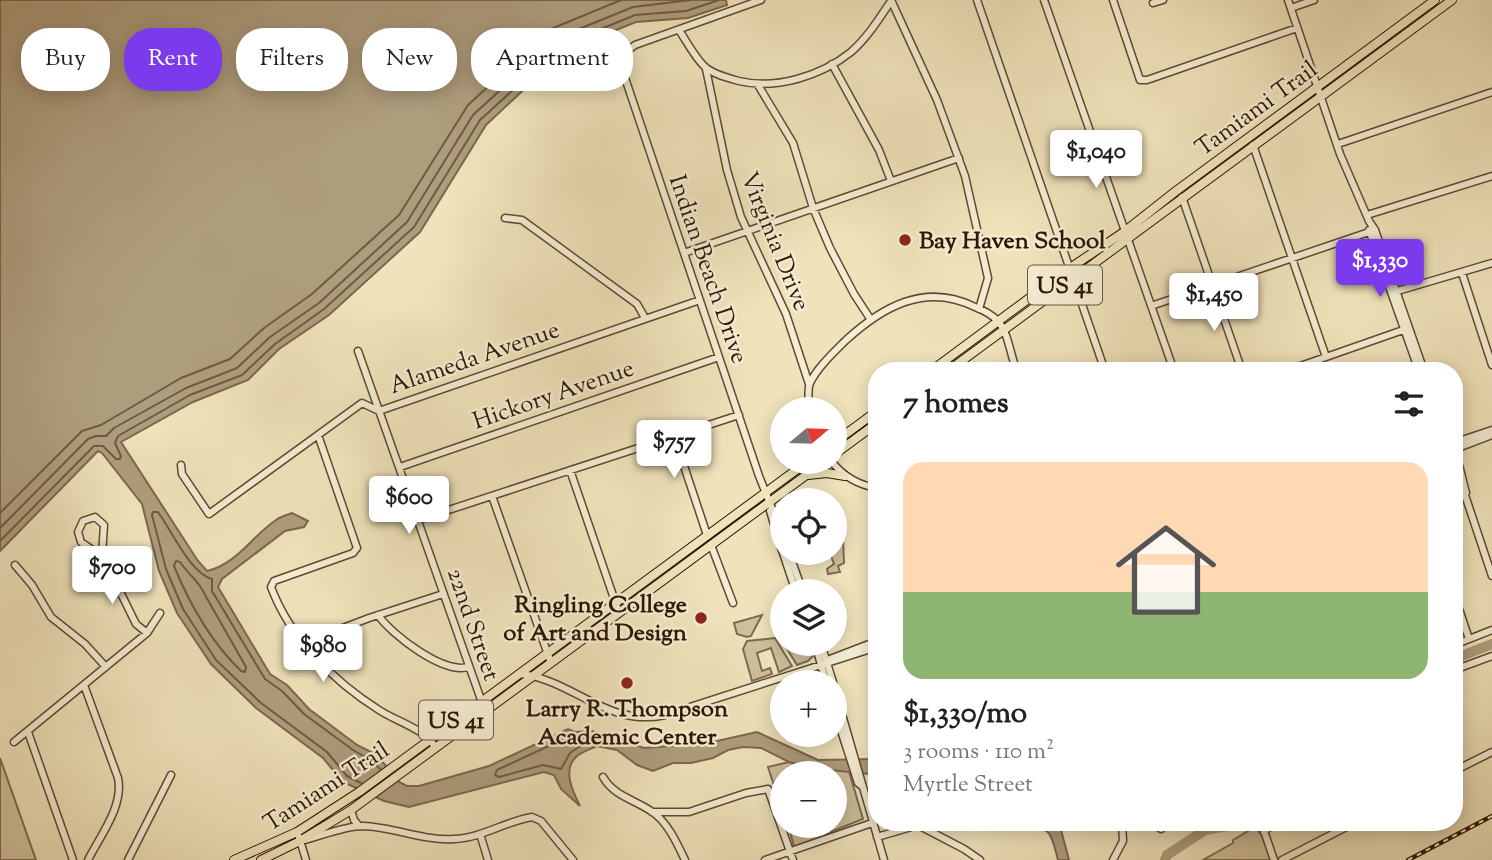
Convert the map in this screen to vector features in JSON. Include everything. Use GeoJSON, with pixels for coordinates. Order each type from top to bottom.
{"type":"FeatureCollection","features":[{"type":"Feature","properties":{"kind":"main road","name":"Tamiami Trail"},"geometry":{"type":"LineString","coordinates":[[960,362],[1074,278],[1250,137],[1435,0]]}},
{"type":"Feature","properties":{"kind":"main road","name":"Tamiami Trail"},"geometry":{"type":"LineString","coordinates":[[1179,194],[1253,146],[1452,0]]}},
{"type":"Feature","properties":{"kind":"main road","name":"Tamiami Trail"},"geometry":{"type":"LineString","coordinates":[[943,362],[1070,268],[1125,235]]}},
{"type":"Feature","properties":{"kind":"main road"},"geometry":{"type":"LineString","coordinates":[[847,433],[868,418]]}},
{"type":"Feature","properties":{"kind":"main road"},"geometry":{"type":"LineString","coordinates":[[847,445],[868,430]]}},
{"type":"Feature","properties":{"kind":"main road"},"geometry":{"type":"LineString","coordinates":[[806,475],[827,473],[845,476]]}},
{"type":"Feature","properties":{"kind":"main road","name":"Tamiami Trail"},"geometry":{"type":"LineString","coordinates":[[233,860],[297,832],[359,792],[790,474]]}},
{"type":"Feature","properties":{"kind":"main road","name":"Tamiami Trail"},"geometry":{"type":"LineString","coordinates":[[261,860],[300,841],[367,799],[806,475]]}},
{"type":"Feature","properties":{"kind":"main road"},"geometry":{"type":"LineString","coordinates":[[711,545],[724,523]]}},
{"type":"Feature","properties":{"kind":"main road"},"geometry":{"type":"LineString","coordinates":[[695,556],[706,543],[707,536]]}},
{"type":"Feature","properties":{"kind":"main road"},"geometry":{"type":"LineString","coordinates":[[247,860],[254,852]]}},
{"type":"Feature","properties":{"kind":"street"},"geometry":{"type":"LineString","coordinates":[[761,0],[679,30],[706,69],[758,85],[801,78],[832,64],[850,52],[863,39],[891,0],[937,100],[971,195],[988,278],[986,294],[979,309]]}},
{"type":"Feature","properties":{"kind":"street"},"geometry":{"type":"LineString","coordinates":[[977,0],[1102,362]]}},
{"type":"Feature","properties":{"kind":"street"},"geometry":{"type":"LineString","coordinates":[[1044,0],[1171,362]]}},
{"type":"Feature","properties":{"kind":"street"},"geometry":{"type":"LineString","coordinates":[[1113,0],[1140,80],[1147,80],[1297,28]]}},
{"type":"Feature","properties":{"kind":"street"},"geometry":{"type":"LineString","coordinates":[[1153,3],[1163,0]]}},
{"type":"Feature","properties":{"kind":"street"},"geometry":{"type":"LineString","coordinates":[[1288,0],[1419,362]]}},
{"type":"Feature","properties":{"kind":"street"},"geometry":{"type":"LineString","coordinates":[[1291,8],[1314,0]]}},
{"type":"Feature","properties":{"kind":"street","name":"Indian Beach Drive"},"geometry":{"type":"LineString","coordinates":[[679,30],[635,45],[623,57],[622,73],[769,502]]}},
{"type":"Feature","properties":{"kind":"street"},"geometry":{"type":"LineString","coordinates":[[832,64],[879,150],[891,181]]}},
{"type":"Feature","properties":{"kind":"street","name":"Virginia Drive"},"geometry":{"type":"LineString","coordinates":[[706,69],[727,170],[747,231],[786,314],[809,384],[809,397]]}},
{"type":"Feature","properties":{"kind":"street"},"geometry":{"type":"LineString","coordinates":[[758,85],[793,143],[813,208],[838,266],[871,320]]}},
{"type":"Feature","properties":{"kind":"street"},"geometry":{"type":"LineString","coordinates":[[1338,144],[1492,92]]}},
{"type":"Feature","properties":{"kind":"street"},"geometry":{"type":"LineString","coordinates":[[1250,137],[1326,357]]}},
{"type":"Feature","properties":{"kind":"street"},"geometry":{"type":"LineString","coordinates":[[684,253],[959,158]]}},
{"type":"Feature","properties":{"kind":"street"},"geometry":{"type":"LineString","coordinates":[[1368,218],[1492,176]]}},
{"type":"Feature","properties":{"kind":"street"},"geometry":{"type":"LineString","coordinates":[[1179,194],[1239,362]]}},
{"type":"Feature","properties":{"kind":"street"},"geometry":{"type":"LineString","coordinates":[[505,218],[522,219],[637,304],[645,318]]}},
{"type":"Feature","properties":{"kind":"street"},"geometry":{"type":"LineString","coordinates":[[1151,306],[1372,231]]}},
{"type":"Feature","properties":{"kind":"street"},"geometry":{"type":"LineString","coordinates":[[1394,292],[1492,263]]}},
{"type":"Feature","properties":{"kind":"street"},"geometry":{"type":"LineString","coordinates":[[1462,273],[1492,365]]}},
{"type":"Feature","properties":{"kind":"street"},"geometry":{"type":"LineString","coordinates":[[809,384],[835,350],[871,320],[898,304],[931,296],[955,298],[998,322],[1014,362]]}},
{"type":"Feature","properties":{"kind":"street","name":"Alameda Avenue"},"geometry":{"type":"LineString","coordinates":[[181,465],[183,474],[209,514],[362,403],[379,411],[700,300]]}},
{"type":"Feature","properties":{"kind":"street"},"geometry":{"type":"LineString","coordinates":[[1312,362],[1407,329]]}},
{"type":"Feature","properties":{"kind":"street","name":"22nd Street"},"geometry":{"type":"LineString","coordinates":[[358,351],[485,711]]}},
{"type":"Feature","properties":{"kind":"street","name":"Hickory Avenue"},"geometry":{"type":"LineString","coordinates":[[400,467],[719,357]]}},
{"type":"Feature","properties":{"kind":"street"},"geometry":{"type":"LineString","coordinates":[[418,520],[739,415]]}},
{"type":"Feature","properties":{"kind":"street"},"geometry":{"type":"LineString","coordinates":[[1463,445],[1492,432]]}},
{"type":"Feature","properties":{"kind":"street"},"geometry":{"type":"LineString","coordinates":[[318,435],[357,548],[353,553],[277,580],[272,583],[274,595],[284,616],[327,668],[362,699],[424,733],[436,748]]}},
{"type":"Feature","properties":{"kind":"street"},"geometry":{"type":"LineString","coordinates":[[674,436],[707,536]]}},
{"type":"Feature","properties":{"kind":"street"},"geometry":{"type":"LineString","coordinates":[[570,470],[619,613]]}},
{"type":"Feature","properties":{"kind":"street"},"geometry":{"type":"LineString","coordinates":[[1463,475],[1466,498]]}},
{"type":"Feature","properties":{"kind":"street"},"geometry":{"type":"LineString","coordinates":[[845,476],[868,485]]}},
{"type":"Feature","properties":{"kind":"street"},"geometry":{"type":"LineString","coordinates":[[1463,491],[1492,576]]}},
{"type":"Feature","properties":{"kind":"street"},"geometry":{"type":"LineString","coordinates":[[492,496],[551,663]]}},
{"type":"Feature","properties":{"kind":"street"},"geometry":{"type":"LineString","coordinates":[[769,502],[770,509]]}},
{"type":"Feature","properties":{"kind":"street"},"geometry":{"type":"LineString","coordinates":[[95,551],[85,547],[78,537],[79,526],[89,518],[100,520],[104,525],[102,555],[136,624],[146,633]]}},
{"type":"Feature","properties":{"kind":"street"},"geometry":{"type":"LineString","coordinates":[[711,545],[733,603]]}},
{"type":"Feature","properties":{"kind":"street"},"geometry":{"type":"LineString","coordinates":[[15,565],[32,584],[51,617],[85,644],[106,667]]}},
{"type":"Feature","properties":{"kind":"street"},"geometry":{"type":"LineString","coordinates":[[304,643],[443,593]]}},
{"type":"Feature","properties":{"kind":"street"},"geometry":{"type":"LineString","coordinates":[[14,742],[146,633],[160,612]]}},
{"type":"Feature","properties":{"kind":"street"},"geometry":{"type":"LineString","coordinates":[[378,615],[387,627],[424,653],[458,669],[468,667]]}},
{"type":"Feature","properties":{"kind":"street"},"geometry":{"type":"LineString","coordinates":[[1463,621],[1469,639]]}},
{"type":"Feature","properties":{"kind":"street"},"geometry":{"type":"LineString","coordinates":[[1463,641],[1492,630]]}},
{"type":"Feature","properties":{"kind":"street"},"geometry":{"type":"LineString","coordinates":[[824,663],[837,655],[868,644]]}},
{"type":"Feature","properties":{"kind":"street"},"geometry":{"type":"LineString","coordinates":[[519,674],[533,676],[572,691],[607,711],[626,717],[645,718],[665,715],[868,650]]}},
{"type":"Feature","properties":{"kind":"street"},"geometry":{"type":"LineString","coordinates":[[821,656],[827,670]]}},
{"type":"Feature","properties":{"kind":"street"},"geometry":{"type":"LineString","coordinates":[[823,656],[824,670]]}},
{"type":"Feature","properties":{"kind":"street"},"geometry":{"type":"LineString","coordinates":[[1463,667],[1492,656]]}},
{"type":"Feature","properties":{"kind":"street"},"geometry":{"type":"LineString","coordinates":[[520,685],[550,682]]}},
{"type":"Feature","properties":{"kind":"street"},"geometry":{"type":"LineString","coordinates":[[84,685],[120,789],[116,804],[88,860]]}},
{"type":"Feature","properties":{"kind":"street"},"geometry":{"type":"LineString","coordinates":[[28,732],[73,860]]}},
{"type":"Feature","properties":{"kind":"street"},"geometry":{"type":"LineString","coordinates":[[847,739],[868,809]]}},
{"type":"Feature","properties":{"kind":"street"},"geometry":{"type":"LineString","coordinates":[[1463,766],[1492,752]]}},
{"type":"Feature","properties":{"kind":"street"},"geometry":{"type":"LineString","coordinates":[[128,860],[171,775]]}},
{"type":"Feature","properties":{"kind":"street"},"geometry":{"type":"LineString","coordinates":[[603,777],[612,790],[652,811],[673,836],[685,860]]}},
{"type":"Feature","properties":{"kind":"street"},"geometry":{"type":"LineString","coordinates":[[652,811],[689,812],[746,793],[768,789],[793,860]]}},
{"type":"Feature","properties":{"kind":"street"},"geometry":{"type":"LineString","coordinates":[[351,810],[359,826]]}},
{"type":"Feature","properties":{"kind":"street"},"geometry":{"type":"LineString","coordinates":[[300,841],[359,826],[440,839],[466,838],[536,818],[547,827],[573,860]]}},
{"type":"Feature","properties":{"kind":"street"},"geometry":{"type":"LineString","coordinates":[[765,860],[868,824]]}},
{"type":"Feature","properties":{"kind":"street"},"geometry":{"type":"LineString","coordinates":[[875,831],[884,860]]}},
{"type":"Feature","properties":{"kind":"street"},"geometry":{"type":"LineString","coordinates":[[877,838],[899,831]]}},
{"type":"Feature","properties":{"kind":"street"},"geometry":{"type":"LineString","coordinates":[[930,831],[979,860]]}},
{"type":"Feature","properties":{"kind":"street"},"geometry":{"type":"LineString","coordinates":[[1113,860],[1123,841],[1122,831]]}},
{"type":"Feature","properties":{"kind":"street"},"geometry":{"type":"LineString","coordinates":[[1282,860],[1338,831]]}},
{"type":"Feature","properties":{"kind":"street"},"geometry":{"type":"LineString","coordinates":[[297,832],[306,860]]}},
{"type":"Feature","properties":{"kind":"street"},"geometry":{"type":"LineString","coordinates":[[1264,832],[1274,860]]}},
{"type":"Feature","properties":{"kind":"street"},"geometry":{"type":"LineString","coordinates":[[480,834],[488,860]]}},
{"type":"Feature","properties":{"kind":"shaded area"},"geometry":{"type":"Polygon","coordinates":[[[833,565],[840,565],[840,572],[828,574],[827,569],[833,565]]]}},
{"type":"Feature","properties":{"kind":"shaded area"},"geometry":{"type":"Polygon","coordinates":[[[762,615],[751,636],[737,634],[734,623],[762,615]]]}},
{"type":"Feature","properties":{"kind":"shaded area"},"geometry":{"type":"Polygon","coordinates":[[[770,639],[770,648],[757,653],[762,671],[770,668],[770,675],[752,681],[743,649],[747,641],[770,639]]]}},
{"type":"Feature","properties":{"kind":"shaded area"},"geometry":{"type":"Polygon","coordinates":[[[774,656],[786,656],[792,666],[778,670],[774,656]]]}},
{"type":"Feature","properties":{"kind":"shaded area"},"geometry":{"type":"Polygon","coordinates":[[[791,656],[813,656],[808,661],[797,665],[791,656]]]}},
{"type":"Feature","properties":{"kind":"shaded area"},"geometry":{"type":"Polygon","coordinates":[[[0,758],[36,860],[0,860],[0,758]]]}},
{"type":"Feature","properties":{"kind":"shaded area"},"geometry":{"type":"Polygon","coordinates":[[[847,768],[848,768],[863,819],[847,825],[847,768]]]}},
{"type":"Feature","properties":{"kind":"shaded area"},"geometry":{"type":"Polygon","coordinates":[[[1248,831],[1258,831],[1271,860],[1203,860],[1233,843],[1233,840],[1248,831]]]}},
{"type":"Feature","properties":{"kind":"shaded area"},"geometry":{"type":"Polygon","coordinates":[[[792,838],[818,838],[795,849],[792,838]]]}},
{"type":"Feature","properties":{"kind":"water"},"geometry":{"type":"Polygon","coordinates":[[[0,0],[726,0],[727,5],[688,18],[636,22],[621,28],[471,28],[471,91],[522,91],[486,125],[420,232],[329,315],[279,349],[248,380],[193,402],[121,442],[207,571],[227,562],[279,518],[292,513],[308,521],[304,527],[285,531],[222,579],[218,587],[270,674],[287,685],[309,709],[357,745],[377,755],[399,782],[407,786],[419,786],[489,766],[568,729],[575,732],[592,731],[644,748],[708,743],[757,732],[770,738],[770,747],[790,747],[818,760],[868,759],[868,774],[847,772],[847,761],[787,761],[761,748],[743,747],[728,750],[713,758],[691,763],[673,763],[653,771],[637,765],[617,750],[597,746],[578,755],[570,768],[570,781],[580,806],[561,789],[554,775],[544,772],[409,807],[384,801],[343,782],[323,758],[256,708],[211,664],[177,613],[159,571],[142,504],[98,451],[0,551],[0,0]]]}},
{"type":"Feature","properties":{"kind":"water"},"geometry":{"type":"Polygon","coordinates":[[[1046,831],[1061,831],[1069,860],[1058,860],[1046,831]]]}},
{"type":"Feature","properties":{"kind":"waterway"},"geometry":{"type":"LineString","coordinates":[[1463,655],[1492,644]]}},
{"type":"Feature","properties":{"kind":"waterway"},"geometry":{"type":"LineString","coordinates":[[1165,860],[1167,855],[1203,831]]}},
{"type":"Feature","properties":{"kind":"railway"},"geometry":{"type":"LineString","coordinates":[[1408,860],[1492,816]]}},
{"type":"Feature","properties":{"kind":"place","name":"Bay Haven School"},"geometry":{"type":"Point","coordinates":[905,240]}},
{"type":"Feature","properties":{"kind":"place","name":"Ringling College of Art and Design"},"geometry":{"type":"Point","coordinates":[701,618]}},
{"type":"Feature","properties":{"kind":"place","name":"Larry R. Thompson Academic Center"},"geometry":{"type":"Point","coordinates":[627,683]}}]}
